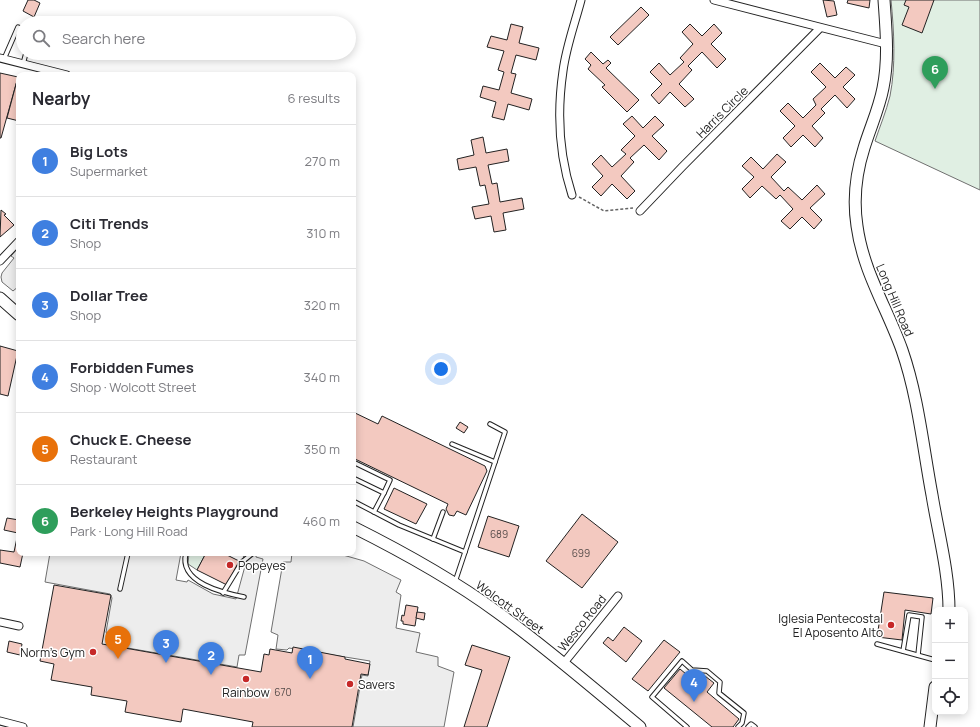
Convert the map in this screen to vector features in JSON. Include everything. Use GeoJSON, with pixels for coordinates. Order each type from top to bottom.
{"type":"FeatureCollection","features":[{"type":"Feature","properties":{"kind":"main road","name":"Long Hill Road"},"geometry":{"type":"LineString","coordinates":[[884,0],[886,66],[882,92],[864,149],[857,179],[855,201],[856,223],[866,267],[898,341],[911,381],[945,570],[949,607]]}},
{"type":"Feature","properties":{"kind":"main road"},"geometry":{"type":"LineString","coordinates":[[0,298],[16,312]]}},
{"type":"Feature","properties":{"kind":"main road","name":"Wolcott Street"},"geometry":{"type":"LineString","coordinates":[[356,529],[409,556],[454,583],[508,620],[640,727]]}},
{"type":"Feature","properties":{"kind":"main road"},"geometry":{"type":"LineString","coordinates":[[930,727],[932,711]]}},
{"type":"Feature","properties":{"kind":"street"},"geometry":{"type":"LineString","coordinates":[[572,194],[565,174],[561,148],[560,99],[563,70],[581,0]]}},
{"type":"Feature","properties":{"kind":"street"},"geometry":{"type":"LineString","coordinates":[[714,0],[886,44]]}},
{"type":"Feature","properties":{"kind":"street","name":"Harris Circle"},"geometry":{"type":"LineString","coordinates":[[640,211],[820,28]]}},
{"type":"Feature","properties":{"kind":"street"},"geometry":{"type":"LineString","coordinates":[[2,58],[55,72]]}},
{"type":"Feature","properties":{"kind":"street"},"geometry":{"type":"LineString","coordinates":[[0,262],[16,244]]}},
{"type":"Feature","properties":{"kind":"street","name":"Wesco Road"},"geometry":{"type":"LineString","coordinates":[[563,664],[618,596]]}},
{"type":"Feature","properties":{"kind":"street"},"geometry":{"type":"LineString","coordinates":[[0,622],[19,626]]}},
{"type":"Feature","properties":{"kind":"street"},"geometry":{"type":"LineString","coordinates":[[0,721],[22,727]]}},
{"type":"Feature","properties":{"kind":"lane"},"geometry":{"type":"LineString","coordinates":[[2,58],[16,31]]}},
{"type":"Feature","properties":{"kind":"lane"},"geometry":{"type":"LineString","coordinates":[[23,64],[24,60]]}},
{"type":"Feature","properties":{"kind":"lane"},"geometry":{"type":"LineString","coordinates":[[454,583],[505,432],[490,424]]}},
{"type":"Feature","properties":{"kind":"lane"},"geometry":{"type":"LineString","coordinates":[[452,444],[495,462]]}},
{"type":"Feature","properties":{"kind":"lane"},"geometry":{"type":"LineString","coordinates":[[356,463],[390,480],[374,512]]}},
{"type":"Feature","properties":{"kind":"lane"},"geometry":{"type":"LineString","coordinates":[[356,479],[384,493]]}},
{"type":"Feature","properties":{"kind":"lane"},"geometry":{"type":"LineString","coordinates":[[356,503],[433,539],[465,552]]}},
{"type":"Feature","properties":{"kind":"lane"},"geometry":{"type":"LineString","coordinates":[[433,539],[443,512]]}},
{"type":"Feature","properties":{"kind":"lane"},"geometry":{"type":"LineString","coordinates":[[120,589],[127,556]]}},
{"type":"Feature","properties":{"kind":"lane"},"geometry":{"type":"LineString","coordinates":[[186,556],[186,566],[192,575],[212,589],[244,597]]}},
{"type":"Feature","properties":{"kind":"lane"},"geometry":{"type":"LineString","coordinates":[[224,593],[242,562],[249,556]]}},
{"type":"Feature","properties":{"kind":"lane"},"geometry":{"type":"LineString","coordinates":[[904,651],[909,615],[922,617],[918,655]]}},
{"type":"Feature","properties":{"kind":"lane"},"geometry":{"type":"LineString","coordinates":[[877,644],[932,659]]}},
{"type":"Feature","properties":{"kind":"lane"},"geometry":{"type":"LineString","coordinates":[[684,726],[652,697],[682,662],[692,670],[707,671],[720,682],[719,693],[744,713],[742,723],[738,727]]}},
{"type":"Feature","properties":{"kind":"lane"},"geometry":{"type":"LineString","coordinates":[[748,727],[751,724],[755,727]]}},
{"type":"Feature","properties":{"kind":"path"},"geometry":{"type":"LineString","coordinates":[[572,194],[583,198],[604,211],[632,207],[640,211]]}},
{"type":"Feature","properties":{"kind":"green space"},"geometry":{"type":"Polygon","coordinates":[[[891,0],[980,0],[980,190],[875,141],[890,96],[892,85],[894,48],[891,0]]]}},
{"type":"Feature","properties":{"kind":"green space"},"geometry":{"type":"Polygon","coordinates":[[[189,556],[204,556],[197,570],[188,564],[189,556]]]}},
{"type":"Feature","properties":{"kind":"shaded area"},"geometry":{"type":"Polygon","coordinates":[[[16,250],[16,288],[13,291],[2,282],[1,277],[2,273],[14,258],[11,256],[16,250]]]}},
{"type":"Feature","properties":{"kind":"shaded area"},"geometry":{"type":"Polygon","coordinates":[[[49,556],[180,556],[176,580],[187,582],[188,580],[213,594],[236,599],[245,566],[243,556],[256,556],[263,559],[245,655],[239,655],[237,667],[116,646],[109,639],[106,632],[112,598],[110,594],[45,582],[49,556]]]}},
{"type":"Feature","properties":{"kind":"shaded area"},"geometry":{"type":"Polygon","coordinates":[[[292,556],[346,556],[364,561],[401,580],[396,592],[401,595],[396,628],[420,633],[416,652],[438,657],[438,666],[454,672],[444,727],[353,727],[362,675],[368,676],[370,661],[289,648],[287,650],[276,649],[278,635],[271,632],[283,562],[291,562],[292,556]]]}},
{"type":"Feature","properties":{"kind":"building"},"geometry":{"type":"Polygon","coordinates":[[[28,0],[34,0],[40,3],[34,16],[23,11],[28,0]]]}},
{"type":"Feature","properties":{"kind":"building"},"geometry":{"type":"Polygon","coordinates":[[[823,0],[834,1],[837,15],[827,17],[823,0]]]}},
{"type":"Feature","properties":{"kind":"building"},"geometry":{"type":"Polygon","coordinates":[[[848,0],[870,0],[869,8],[847,3],[848,0]]]}},
{"type":"Feature","properties":{"kind":"building"},"geometry":{"type":"Polygon","coordinates":[[[906,0],[934,0],[922,33],[902,25],[909,7],[904,5],[906,0]]]}},
{"type":"Feature","properties":{"kind":"building"},"geometry":{"type":"Polygon","coordinates":[[[641,7],[649,15],[618,45],[610,37],[641,7]]]}},
{"type":"Feature","properties":{"kind":"building"},"geometry":{"type":"Polygon","coordinates":[[[511,24],[523,27],[519,43],[539,48],[536,60],[516,55],[511,73],[516,74],[511,93],[532,99],[529,110],[508,104],[504,120],[492,117],[496,102],[480,97],[483,86],[499,90],[504,72],[498,70],[504,51],[487,47],[491,36],[507,40],[511,24]]]}},
{"type":"Feature","properties":{"kind":"building"},"geometry":{"type":"Polygon","coordinates":[[[690,24],[702,36],[714,24],[722,33],[711,44],[726,59],[717,68],[702,52],[688,66],[692,70],[679,84],[694,99],[685,107],[670,92],[659,104],[651,95],[662,84],[650,72],[659,63],[670,75],[684,62],[680,58],[693,44],[682,32],[690,24]]]}},
{"type":"Feature","properties":{"kind":"building"},"geometry":{"type":"Polygon","coordinates":[[[591,52],[603,64],[608,60],[611,63],[606,68],[639,100],[627,112],[602,87],[605,85],[588,69],[591,65],[585,59],[591,52]]]}},
{"type":"Feature","properties":{"kind":"building"},"geometry":{"type":"Polygon","coordinates":[[[820,63],[835,78],[846,67],[855,75],[843,87],[855,99],[847,108],[835,95],[821,109],[825,113],[812,126],[823,138],[815,147],[803,135],[791,147],[783,138],[795,126],[780,111],[788,103],[803,118],[816,105],[813,99],[826,87],[811,72],[820,63]]]}},
{"type":"Feature","properties":{"kind":"building"},"geometry":{"type":"Polygon","coordinates":[[[0,73],[16,77],[16,84],[0,138],[0,73]]]}},
{"type":"Feature","properties":{"kind":"building"},"geometry":{"type":"Polygon","coordinates":[[[16,84],[16,120],[7,118],[16,84]]]}},
{"type":"Feature","properties":{"kind":"building"},"geometry":{"type":"Polygon","coordinates":[[[632,116],[643,128],[655,116],[664,125],[652,136],[667,151],[659,160],[644,145],[630,158],[634,162],[621,176],[635,191],[627,199],[612,184],[601,196],[592,187],[603,176],[592,164],[601,155],[612,167],[626,154],[621,150],[635,136],[623,124],[632,116]]]}},
{"type":"Feature","properties":{"kind":"building"},"geometry":{"type":"Polygon","coordinates":[[[483,137],[486,153],[507,149],[509,161],[488,165],[492,184],[497,183],[500,202],[522,198],[524,209],[503,213],[506,230],[494,232],[491,216],[475,219],[472,207],[489,204],[485,185],[480,186],[476,167],[459,170],[457,159],[474,155],[471,140],[483,137]]]}},
{"type":"Feature","properties":{"kind":"building"},"geometry":{"type":"Polygon","coordinates":[[[777,154],[786,162],[771,177],[784,191],[788,187],[802,200],[817,185],[825,194],[810,208],[822,220],[814,229],[802,217],[790,229],[781,221],[793,209],[780,195],[776,199],[762,186],[750,198],[742,189],[754,177],[742,166],[751,157],[763,169],[777,154]]]}},
{"type":"Feature","properties":{"kind":"building"},"geometry":{"type":"Polygon","coordinates":[[[1,210],[14,225],[0,237],[1,210]]]}},
{"type":"Feature","properties":{"kind":"building"},"geometry":{"type":"Polygon","coordinates":[[[0,346],[16,350],[16,360],[8,396],[0,394],[0,346]]]}},
{"type":"Feature","properties":{"kind":"building"},"geometry":{"type":"Polygon","coordinates":[[[356,413],[378,424],[382,416],[485,466],[487,471],[466,515],[457,511],[454,516],[449,515],[446,509],[448,504],[356,459],[356,413]]]}},
{"type":"Feature","properties":{"kind":"building"},"geometry":{"type":"Polygon","coordinates":[[[460,422],[468,427],[464,433],[456,428],[460,422]]]}},
{"type":"Feature","properties":{"kind":"building"},"geometry":{"type":"Polygon","coordinates":[[[394,488],[427,504],[416,524],[384,509],[394,488]]]}},
{"type":"Feature","properties":{"kind":"building"},"geometry":{"type":"Polygon","coordinates":[[[582,514],[618,542],[582,588],[546,561],[582,514]]]}},
{"type":"Feature","properties":{"kind":"building"},"geometry":{"type":"Polygon","coordinates":[[[488,516],[519,526],[509,557],[478,547],[488,516]]]}},
{"type":"Feature","properties":{"kind":"building"},"geometry":{"type":"Polygon","coordinates":[[[7,518],[16,520],[16,533],[4,530],[7,518]]]}},
{"type":"Feature","properties":{"kind":"building"},"geometry":{"type":"Polygon","coordinates":[[[16,542],[16,556],[22,556],[20,567],[0,563],[0,550],[14,552],[16,542]]]}},
{"type":"Feature","properties":{"kind":"building"},"geometry":{"type":"Polygon","coordinates":[[[204,556],[229,556],[239,561],[227,585],[197,570],[204,556]]]}},
{"type":"Feature","properties":{"kind":"building"},"geometry":{"type":"Polygon","coordinates":[[[54,585],[111,595],[102,644],[261,672],[264,654],[269,655],[270,649],[292,653],[293,647],[345,657],[345,659],[370,664],[368,675],[361,674],[352,727],[252,727],[253,722],[183,709],[181,722],[125,712],[127,701],[91,695],[92,687],[51,680],[54,664],[40,661],[54,585]]]}},
{"type":"Feature","properties":{"kind":"building","name":"Iglesia Pentecostal El Aposento Alto"},"geometry":{"type":"Polygon","coordinates":[[[884,592],[933,598],[931,614],[905,610],[902,640],[877,637],[884,592]]]}},
{"type":"Feature","properties":{"kind":"building"},"geometry":{"type":"Polygon","coordinates":[[[406,605],[418,607],[415,626],[403,624],[403,621],[401,621],[402,615],[404,616],[406,605]]]}},
{"type":"Feature","properties":{"kind":"building"},"geometry":{"type":"Polygon","coordinates":[[[417,612],[425,613],[424,620],[416,618],[417,612]]]}},
{"type":"Feature","properties":{"kind":"building"},"geometry":{"type":"Polygon","coordinates":[[[624,627],[642,641],[626,662],[603,643],[608,637],[613,641],[624,627]]]}},
{"type":"Feature","properties":{"kind":"building"},"geometry":{"type":"Polygon","coordinates":[[[664,640],[680,652],[648,691],[632,679],[664,640]]]}},
{"type":"Feature","properties":{"kind":"building"},"geometry":{"type":"Polygon","coordinates":[[[9,641],[22,644],[20,655],[7,652],[9,641]]]}},
{"type":"Feature","properties":{"kind":"building"},"geometry":{"type":"Polygon","coordinates":[[[472,645],[510,657],[487,727],[464,727],[482,670],[465,665],[472,645]]]}},
{"type":"Feature","properties":{"kind":"building"},"geometry":{"type":"Polygon","coordinates":[[[680,669],[698,684],[705,676],[714,683],[707,692],[739,719],[733,727],[712,727],[664,688],[680,669]]]}},
{"type":"Feature","properties":{"kind":"place","name":"Berkeley Heights Playground"},"geometry":{"type":"Point","coordinates":[935,89]}},
{"type":"Feature","properties":{"kind":"place","name":"Popeyes"},"geometry":{"type":"Point","coordinates":[230,565]}},
{"type":"Feature","properties":{"kind":"place","name":"Iglesia Pentecostal El Aposento Alto"},"geometry":{"type":"Point","coordinates":[891,625]}},
{"type":"Feature","properties":{"kind":"place","name":"Norm's Gym"},"geometry":{"type":"Point","coordinates":[93,652]}},
{"type":"Feature","properties":{"kind":"place","name":"Chuck E. Cheese"},"geometry":{"type":"Point","coordinates":[118,659]}},
{"type":"Feature","properties":{"kind":"place","name":"Dollar Tree"},"geometry":{"type":"Point","coordinates":[166,663]}},
{"type":"Feature","properties":{"kind":"place","name":"Citi Trends"},"geometry":{"type":"Point","coordinates":[211,675]}},
{"type":"Feature","properties":{"kind":"place","name":"Rainbow"},"geometry":{"type":"Point","coordinates":[246,679]}},
{"type":"Feature","properties":{"kind":"place","name":"Big Lots"},"geometry":{"type":"Point","coordinates":[310,679]}},
{"type":"Feature","properties":{"kind":"place","name":"Savers"},"geometry":{"type":"Point","coordinates":[350,684]}},
{"type":"Feature","properties":{"kind":"place","name":"Forbidden Fumes"},"geometry":{"type":"Point","coordinates":[694,702]}}]}
